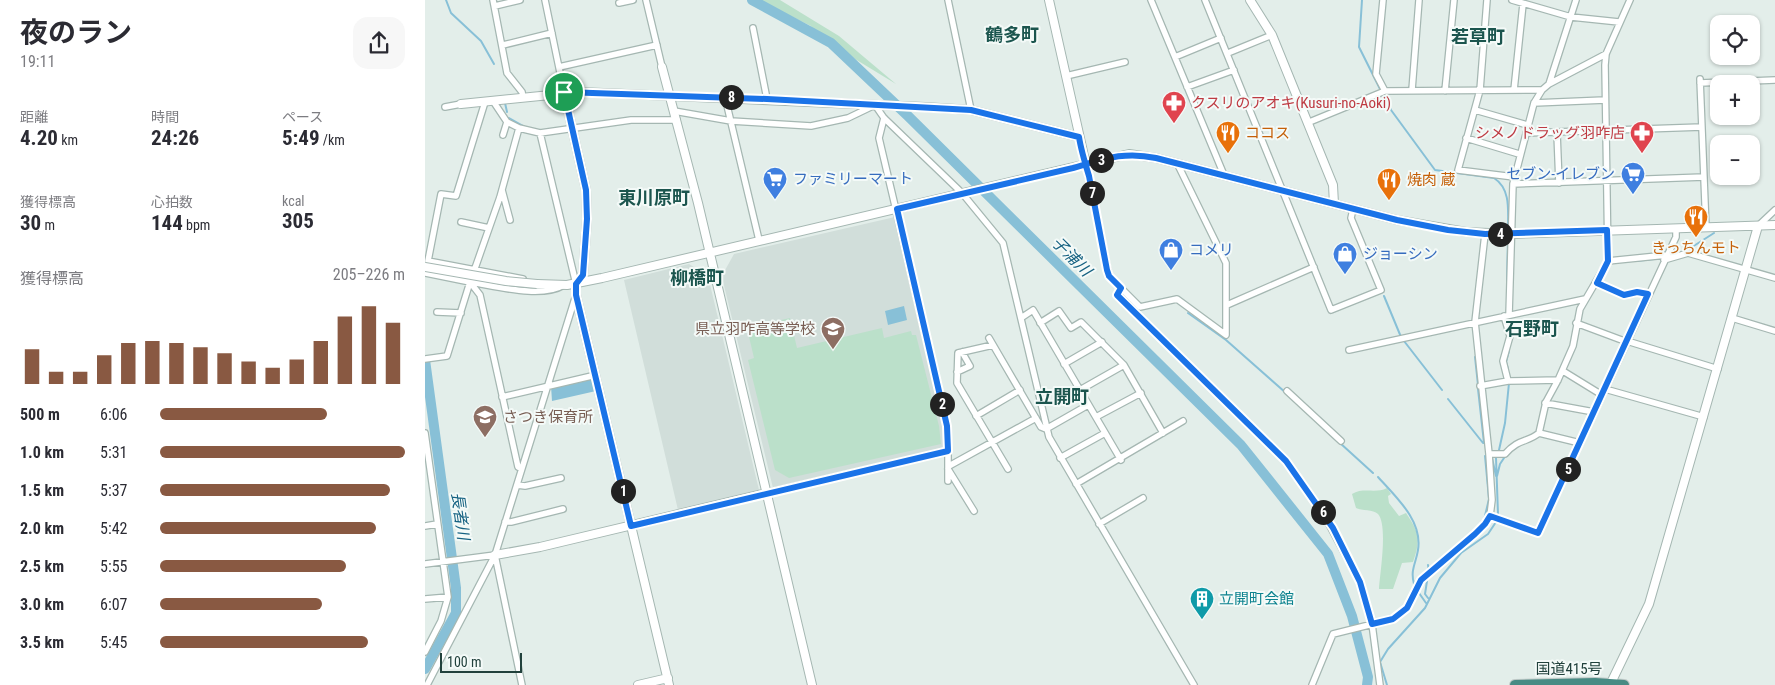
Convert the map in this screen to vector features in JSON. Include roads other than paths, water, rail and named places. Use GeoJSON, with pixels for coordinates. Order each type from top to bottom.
{"type":"FeatureCollection","features":[{"type":"Feature","properties":{"kind":"highway","name":"国道415号"},"geometry":{"type":"LineString","coordinates":[[1515,685],[1624,685]]}},
{"type":"Feature","properties":{"kind":"street"},"geometry":{"type":"LineString","coordinates":[[520,0],[494,3],[507,73],[522,92],[523,97]]}},
{"type":"Feature","properties":{"kind":"street"},"geometry":{"type":"LineString","coordinates":[[545,0],[564,92],[584,174],[587,219],[583,275],[576,284]]}},
{"type":"Feature","properties":{"kind":"street"},"geometry":{"type":"LineString","coordinates":[[619,3],[633,0]]}},
{"type":"Feature","properties":{"kind":"street"},"geometry":{"type":"LineString","coordinates":[[646,0],[710,252],[812,685]]}},
{"type":"Feature","properties":{"kind":"street"},"geometry":{"type":"LineString","coordinates":[[948,0],[971,110]]}},
{"type":"Feature","properties":{"kind":"street"},"geometry":{"type":"LineString","coordinates":[[1049,0],[1109,276],[1140,306],[1177,299],[1226,335],[1226,263],[1177,163]]}},
{"type":"Feature","properties":{"kind":"street"},"geometry":{"type":"LineString","coordinates":[[1151,0],[1225,176]]}},
{"type":"Feature","properties":{"kind":"street"},"geometry":{"type":"LineString","coordinates":[[1205,0],[1331,310],[1381,290],[1351,218],[1353,209]]}},
{"type":"Feature","properties":{"kind":"street"},"geometry":{"type":"LineString","coordinates":[[1250,0],[1272,35],[1333,185],[1334,204]]}},
{"type":"Feature","properties":{"kind":"street"},"geometry":{"type":"LineString","coordinates":[[1383,0],[1376,74],[1385,91]]}},
{"type":"Feature","properties":{"kind":"street"},"geometry":{"type":"LineString","coordinates":[[1411,90],[1419,0]]}},
{"type":"Feature","properties":{"kind":"street"},"geometry":{"type":"LineString","coordinates":[[1445,91],[1454,0]]}},
{"type":"Feature","properties":{"kind":"street"},"geometry":{"type":"LineString","coordinates":[[1487,0],[1479,90],[1458,170],[1514,177]]}},
{"type":"Feature","properties":{"kind":"street"},"geometry":{"type":"LineString","coordinates":[[1512,0],[1571,17],[1619,22]]}},
{"type":"Feature","properties":{"kind":"street"},"geometry":{"type":"LineString","coordinates":[[1549,84],[1576,0]]}},
{"type":"Feature","properties":{"kind":"street"},"geometry":{"type":"LineString","coordinates":[[1539,434],[1545,403],[1563,371],[1573,346],[1576,324],[1585,298],[1597,283],[1608,261],[1606,54],[1630,0]]}},
{"type":"Feature","properties":{"kind":"street"},"geometry":{"type":"LineString","coordinates":[[1514,90],[1523,4]]}},
{"type":"Feature","properties":{"kind":"street"},"geometry":{"type":"LineString","coordinates":[[753,28],[767,99]]}},
{"type":"Feature","properties":{"kind":"street"},"geometry":{"type":"LineString","coordinates":[[503,44],[552,33]]}},
{"type":"Feature","properties":{"kind":"street"},"geometry":{"type":"LineString","coordinates":[[1228,53],[1272,35]]}},
{"type":"Feature","properties":{"kind":"street"},"geometry":{"type":"LineString","coordinates":[[1175,57],[1221,38]]}},
{"type":"Feature","properties":{"kind":"street"},"geometry":{"type":"LineString","coordinates":[[559,67],[657,45]]}},
{"type":"Feature","properties":{"kind":"street"},"geometry":{"type":"LineString","coordinates":[[1508,381],[1503,361],[1510,336],[1507,315],[1513,184],[1527,125],[1534,103],[1542,90],[1549,84],[1606,54]]}},
{"type":"Feature","properties":{"kind":"street"},"geometry":{"type":"LineString","coordinates":[[1066,76],[1125,62]]}},
{"type":"Feature","properties":{"kind":"street"},"geometry":{"type":"LineString","coordinates":[[1187,87],[1234,70]]}},
{"type":"Feature","properties":{"kind":"street"},"geometry":{"type":"LineString","coordinates":[[1706,228],[1700,81],[1775,80]]}},
{"type":"Feature","properties":{"kind":"street"},"geometry":{"type":"LineString","coordinates":[[1307,123],[1385,91],[1542,90]]}},
{"type":"Feature","properties":{"kind":"street"},"geometry":{"type":"LineString","coordinates":[[445,107],[564,92],[725,97],[971,110],[1079,137]]}},
{"type":"Feature","properties":{"kind":"street"},"geometry":{"type":"LineString","coordinates":[[725,97],[759,240]]}},
{"type":"Feature","properties":{"kind":"street"},"geometry":{"type":"LineString","coordinates":[[1534,103],[1605,100]]}},
{"type":"Feature","properties":{"kind":"street"},"geometry":{"type":"LineString","coordinates":[[489,101],[507,122],[519,128],[539,133],[631,120],[677,120]]}},
{"type":"Feature","properties":{"kind":"street"},"geometry":{"type":"LineString","coordinates":[[489,101],[456,196],[441,194],[425,273],[470,282],[535,291],[555,291],[564,285]]}},
{"type":"Feature","properties":{"kind":"street"},"geometry":{"type":"LineString","coordinates":[[674,110],[731,121],[823,125],[848,118],[875,105]]}},
{"type":"Feature","properties":{"kind":"street"},"geometry":{"type":"LineString","coordinates":[[875,105],[884,118],[964,192],[1003,243],[1046,429],[1075,484],[1194,685]]}},
{"type":"Feature","properties":{"kind":"street"},"geometry":{"type":"LineString","coordinates":[[1475,110],[1527,125]]}},
{"type":"Feature","properties":{"kind":"street"},"geometry":{"type":"LineString","coordinates":[[884,118],[879,138],[947,426],[948,481]]}},
{"type":"Feature","properties":{"kind":"street"},"geometry":{"type":"LineString","coordinates":[[503,135],[507,122]]}},
{"type":"Feature","properties":{"kind":"street"},"geometry":{"type":"LineString","coordinates":[[1526,133],[1606,132],[1702,127]]}},
{"type":"Feature","properties":{"kind":"street"},"geometry":{"type":"LineString","coordinates":[[425,359],[447,356],[502,190],[519,128]]}},
{"type":"Feature","properties":{"kind":"street"},"geometry":{"type":"LineString","coordinates":[[539,133],[669,681],[638,685]]}},
{"type":"Feature","properties":{"kind":"street"},"geometry":{"type":"LineString","coordinates":[[1557,133],[1559,183]]}},
{"type":"Feature","properties":{"kind":"street"},"geometry":{"type":"LineString","coordinates":[[1466,138],[1519,154]]}},
{"type":"Feature","properties":{"kind":"street"},"geometry":{"type":"LineString","coordinates":[[427,264],[506,282],[576,284],[1129,154],[1177,163],[1353,209],[1448,230],[1485,234],[1511,234],[1775,225]]}},
{"type":"Feature","properties":{"kind":"street"},"geometry":{"type":"LineString","coordinates":[[1513,184],[1705,178]]}},
{"type":"Feature","properties":{"kind":"street"},"geometry":{"type":"LineString","coordinates":[[502,190],[510,220]]}},
{"type":"Feature","properties":{"kind":"street"},"geometry":{"type":"LineString","coordinates":[[1610,684],[1649,604],[1758,226],[1775,210]]}},
{"type":"Feature","properties":{"kind":"street"},"geometry":{"type":"LineString","coordinates":[[461,222],[489,228]]}},
{"type":"Feature","properties":{"kind":"street"},"geometry":{"type":"LineString","coordinates":[[1490,516],[1538,533],[1676,237],[1676,229]]}},
{"type":"Feature","properties":{"kind":"street"},"geometry":{"type":"LineString","coordinates":[[1312,685],[1331,635],[1336,632],[1393,619],[1407,608],[1421,580],[1475,534],[1490,516],[1492,500],[1489,454],[1480,386],[1475,322],[1485,234]]}},
{"type":"Feature","properties":{"kind":"street"},"geometry":{"type":"LineString","coordinates":[[1608,261],[1665,258],[1688,253],[1775,278]]}},
{"type":"Feature","properties":{"kind":"street"},"geometry":{"type":"LineString","coordinates":[[427,264],[564,285]]}},
{"type":"Feature","properties":{"kind":"street"},"geometry":{"type":"LineString","coordinates":[[1227,305],[1314,268]]}},
{"type":"Feature","properties":{"kind":"street"},"geometry":{"type":"LineString","coordinates":[[470,282],[480,295],[518,467],[522,468]]}},
{"type":"Feature","properties":{"kind":"street"},"geometry":{"type":"LineString","coordinates":[[1597,283],[1624,295],[1637,292],[1648,294]]}},
{"type":"Feature","properties":{"kind":"street"},"geometry":{"type":"LineString","coordinates":[[1121,288],[1117,295],[1286,461],[1333,528],[1360,582],[1371,625],[1380,685]]}},
{"type":"Feature","properties":{"kind":"street"},"geometry":{"type":"LineString","coordinates":[[427,685],[495,555],[576,295]]}},
{"type":"Feature","properties":{"kind":"street"},"geometry":{"type":"LineString","coordinates":[[1349,350],[1585,298]]}},
{"type":"Feature","properties":{"kind":"street"},"geometry":{"type":"LineString","coordinates":[[1021,318],[1033,310],[1120,459]]}},
{"type":"Feature","properties":{"kind":"street"},"geometry":{"type":"LineString","coordinates":[[1040,323],[1059,311],[1071,328],[1081,322],[1124,365],[1163,433]]}},
{"type":"Feature","properties":{"kind":"street"},"geometry":{"type":"LineString","coordinates":[[437,312],[461,313]]}},
{"type":"Feature","properties":{"kind":"street"},"geometry":{"type":"LineString","coordinates":[[1732,318],[1775,331]]}},
{"type":"Feature","properties":{"kind":"street"},"geometry":{"type":"LineString","coordinates":[[1576,324],[1718,368]]}},
{"type":"Feature","properties":{"kind":"street"},"geometry":{"type":"LineString","coordinates":[[989,338],[1041,427],[1046,429]]}},
{"type":"Feature","properties":{"kind":"street"},"geometry":{"type":"LineString","coordinates":[[1064,364],[1102,342]]}},
{"type":"Feature","properties":{"kind":"street"},"geometry":{"type":"LineString","coordinates":[[993,344],[958,353],[957,383],[1008,469]]}},
{"type":"Feature","properties":{"kind":"street"},"geometry":{"type":"LineString","coordinates":[[957,372],[970,366],[962,352]]}},
{"type":"Feature","properties":{"kind":"street"},"geometry":{"type":"LineString","coordinates":[[1080,390],[1124,365]]}},
{"type":"Feature","properties":{"kind":"street"},"geometry":{"type":"LineString","coordinates":[[1563,371],[1602,395]]}},
{"type":"Feature","properties":{"kind":"street"},"geometry":{"type":"LineString","coordinates":[[503,396],[596,375]]}},
{"type":"Feature","properties":{"kind":"street"},"geometry":{"type":"LineString","coordinates":[[1480,386],[1508,381],[1558,380]]}},
{"type":"Feature","properties":{"kind":"street"},"geometry":{"type":"LineString","coordinates":[[1605,388],[1703,417]]}},
{"type":"Feature","properties":{"kind":"street"},"geometry":{"type":"LineString","coordinates":[[976,416],[1020,390]]}},
{"type":"Feature","properties":{"kind":"street"},"geometry":{"type":"LineString","coordinates":[[1287,392],[1341,441]]}},
{"type":"Feature","properties":{"kind":"street"},"geometry":{"type":"LineString","coordinates":[[1095,417],[1141,393]]}},
{"type":"Feature","properties":{"kind":"street"},"geometry":{"type":"LineString","coordinates":[[1545,403],[1559,408],[1594,412]]}},
{"type":"Feature","properties":{"kind":"street"},"geometry":{"type":"LineString","coordinates":[[1046,429],[1088,404]]}},
{"type":"Feature","properties":{"kind":"street"},"geometry":{"type":"LineString","coordinates":[[949,468],[1036,418]]}},
{"type":"Feature","properties":{"kind":"street"},"geometry":{"type":"LineString","coordinates":[[1075,484],[1183,421]]}},
{"type":"Feature","properties":{"kind":"street"},"geometry":{"type":"LineString","coordinates":[[425,433],[448,596],[441,621],[425,652]]}},
{"type":"Feature","properties":{"kind":"street"},"geometry":{"type":"LineString","coordinates":[[1060,458],[1105,433]]}},
{"type":"Feature","properties":{"kind":"street"},"geometry":{"type":"LineString","coordinates":[[1489,454],[1505,454],[1521,440],[1539,434],[1579,443]]}},
{"type":"Feature","properties":{"kind":"street"},"geometry":{"type":"LineString","coordinates":[[425,564],[526,550],[948,451]]}},
{"type":"Feature","properties":{"kind":"street"},"geometry":{"type":"LineString","coordinates":[[949,468],[974,511]]}},
{"type":"Feature","properties":{"kind":"street"},"geometry":{"type":"LineString","coordinates":[[517,485],[525,486],[561,478]]}},
{"type":"Feature","properties":{"kind":"street"},"geometry":{"type":"LineString","coordinates":[[425,490],[433,490]]}},
{"type":"Feature","properties":{"kind":"street"},"geometry":{"type":"LineString","coordinates":[[1099,524],[1143,498]]}},
{"type":"Feature","properties":{"kind":"street"},"geometry":{"type":"LineString","coordinates":[[505,522],[563,509]]}},
{"type":"Feature","properties":{"kind":"street"},"geometry":{"type":"LineString","coordinates":[[425,526],[437,524]]}},
{"type":"Feature","properties":{"kind":"street"},"geometry":{"type":"LineString","coordinates":[[495,555],[522,685]]}},
{"type":"Feature","properties":{"kind":"street"},"geometry":{"type":"LineString","coordinates":[[425,599],[448,596]]}},
{"type":"Feature","properties":{"kind":"water"},"geometry":{"type":"Polygon","coordinates":[[[904,306],[907,320],[888,325],[885,311],[904,306]]]}},
{"type":"Feature","properties":{"kind":"water"},"geometry":{"type":"Polygon","coordinates":[[[593,378],[596,391],[552,401],[551,386],[593,378]]]}},
{"type":"Feature","properties":{"kind":"waterway"},"geometry":{"type":"LineString","coordinates":[[446,0],[451,13],[481,41],[494,64]]}},
{"type":"Feature","properties":{"kind":"waterway","name":"子浦川"},"geometry":{"type":"LineString","coordinates":[[752,0],[831,43],[908,116],[1241,445],[1328,554],[1352,616],[1368,677],[1367,685]]}},
{"type":"Feature","properties":{"kind":"waterway"},"geometry":{"type":"LineString","coordinates":[[1362,0],[1359,47],[1380,89]]}},
{"type":"Feature","properties":{"kind":"waterway"},"geometry":{"type":"LineString","coordinates":[[1384,95],[1391,110],[1435,170],[1494,178],[1499,183],[1506,194],[1508,228]]}},
{"type":"Feature","properties":{"kind":"waterway"},"geometry":{"type":"LineString","coordinates":[[505,103],[507,112]]}},
{"type":"Feature","properties":{"kind":"waterway"},"geometry":{"type":"LineString","coordinates":[[509,118],[525,127]]}},
{"type":"Feature","properties":{"kind":"waterway"},"geometry":{"type":"LineString","coordinates":[[1689,249],[1714,233]]}},
{"type":"Feature","properties":{"kind":"waterway"},"geometry":{"type":"LineString","coordinates":[[1507,281],[1508,238]]}},
{"type":"Feature","properties":{"kind":"waterway"},"geometry":{"type":"LineString","coordinates":[[1636,261],[1654,259]]}},
{"type":"Feature","properties":{"kind":"waterway"},"geometry":{"type":"LineString","coordinates":[[1600,283],[1610,265]]}},
{"type":"Feature","properties":{"kind":"waterway"},"geometry":{"type":"LineString","coordinates":[[1384,296],[1401,337]]}},
{"type":"Feature","properties":{"kind":"waterway"},"geometry":{"type":"LineString","coordinates":[[1188,313],[1226,340],[1286,393]]}},
{"type":"Feature","properties":{"kind":"waterway"},"geometry":{"type":"LineString","coordinates":[[1508,318],[1510,327]]}},
{"type":"Feature","properties":{"kind":"waterway"},"geometry":{"type":"LineString","coordinates":[[1404,341],[1442,390]]}},
{"type":"Feature","properties":{"kind":"waterway"},"geometry":{"type":"LineString","coordinates":[[1508,369],[1506,362],[1509,351]]}},
{"type":"Feature","properties":{"kind":"waterway"},"geometry":{"type":"LineString","coordinates":[[1475,357],[1478,385]]}},
{"type":"Feature","properties":{"kind":"waterway","name":"長者川"},"geometry":{"type":"LineString","coordinates":[[425,360],[456,588],[456,613],[425,669]]}},
{"type":"Feature","properties":{"kind":"waterway"},"geometry":{"type":"LineString","coordinates":[[1499,450],[1505,423],[1509,383]]}},
{"type":"Feature","properties":{"kind":"waterway"},"geometry":{"type":"LineString","coordinates":[[1478,389],[1484,443]]}},
{"type":"Feature","properties":{"kind":"waterway"},"geometry":{"type":"LineString","coordinates":[[1448,399],[1483,443]]}},
{"type":"Feature","properties":{"kind":"waterway"},"geometry":{"type":"LineString","coordinates":[[1340,443],[1373,473]]}},
{"type":"Feature","properties":{"kind":"waterway"},"geometry":{"type":"LineString","coordinates":[[1497,476],[1500,464],[1506,455]]}},
{"type":"Feature","properties":{"kind":"waterway"},"geometry":{"type":"LineString","coordinates":[[1484,520],[1489,499],[1485,456]]}},
{"type":"Feature","properties":{"kind":"waterway"},"geometry":{"type":"LineString","coordinates":[[1492,458],[1496,476]]}},
{"type":"Feature","properties":{"kind":"waterway"},"geometry":{"type":"LineString","coordinates":[[1496,458],[1498,514]]}},
{"type":"Feature","properties":{"kind":"waterway"},"geometry":{"type":"LineString","coordinates":[[1378,477],[1407,510],[1416,529],[1418,550],[1413,571],[1414,584]]}},
{"type":"Feature","properties":{"kind":"waterway"},"geometry":{"type":"LineString","coordinates":[[1387,685],[1380,662],[1388,649],[1425,608],[1440,578],[1461,553],[1488,534],[1496,522]]}},
{"type":"Feature","properties":{"kind":"waterway"},"geometry":{"type":"LineString","coordinates":[[1428,565],[1429,571]]}},
{"type":"Feature","properties":{"kind":"waterway"},"geometry":{"type":"LineString","coordinates":[[1427,581],[1425,594],[1428,598]]}},
{"type":"Feature","properties":{"kind":"waterway"},"geometry":{"type":"LineString","coordinates":[[1419,593],[1426,603]]}},
{"type":"Feature","properties":{"kind":"place","name":"クスリのアオキ(Kusuri-no-Aoki)"},"geometry":{"type":"Point","coordinates":[1174,124]}},
{"type":"Feature","properties":{"kind":"place","name":"ココス"},"geometry":{"type":"Point","coordinates":[1228,154]}},
{"type":"Feature","properties":{"kind":"place","name":"シメノドラッグ羽咋店"},"geometry":{"type":"Point","coordinates":[1642,154]}},
{"type":"Feature","properties":{"kind":"place","name":"セブン-イレブン"},"geometry":{"type":"Point","coordinates":[1633,195]}},
{"type":"Feature","properties":{"kind":"place","name":"ファミリーマート"},"geometry":{"type":"Point","coordinates":[775,200]}},
{"type":"Feature","properties":{"kind":"place","name":"焼肉 蔵"},"geometry":{"type":"Point","coordinates":[1389,201]}},
{"type":"Feature","properties":{"kind":"place","name":"きっちんモト"},"geometry":{"type":"Point","coordinates":[1696,238]}},
{"type":"Feature","properties":{"kind":"place","name":"コメリ"},"geometry":{"type":"Point","coordinates":[1171,271]}},
{"type":"Feature","properties":{"kind":"place","name":"ジョーシン"},"geometry":{"type":"Point","coordinates":[1345,275]}},
{"type":"Feature","properties":{"kind":"place","name":"県立羽咋高等学校"},"geometry":{"type":"Point","coordinates":[833,350]}},
{"type":"Feature","properties":{"kind":"place","name":"さつき保育所"},"geometry":{"type":"Point","coordinates":[485,438]}},
{"type":"Feature","properties":{"kind":"place","name":"立開町会館"},"geometry":{"type":"Point","coordinates":[1202,620]}},
{"type":"Feature","properties":{"kind":"district","name":"鶴多町"},"geometry":{"type":"Point","coordinates":[1012,35]}},
{"type":"Feature","properties":{"kind":"district","name":"若草町"},"geometry":{"type":"Point","coordinates":[1478,37]}},
{"type":"Feature","properties":{"kind":"district","name":"東川原町"},"geometry":{"type":"Point","coordinates":[654,198]}},
{"type":"Feature","properties":{"kind":"district","name":"柳橋町"},"geometry":{"type":"Point","coordinates":[697,278]}},
{"type":"Feature","properties":{"kind":"district","name":"石野町"},"geometry":{"type":"Point","coordinates":[1532,329]}},
{"type":"Feature","properties":{"kind":"district","name":"立開町"},"geometry":{"type":"Point","coordinates":[1062,397]}}]}
